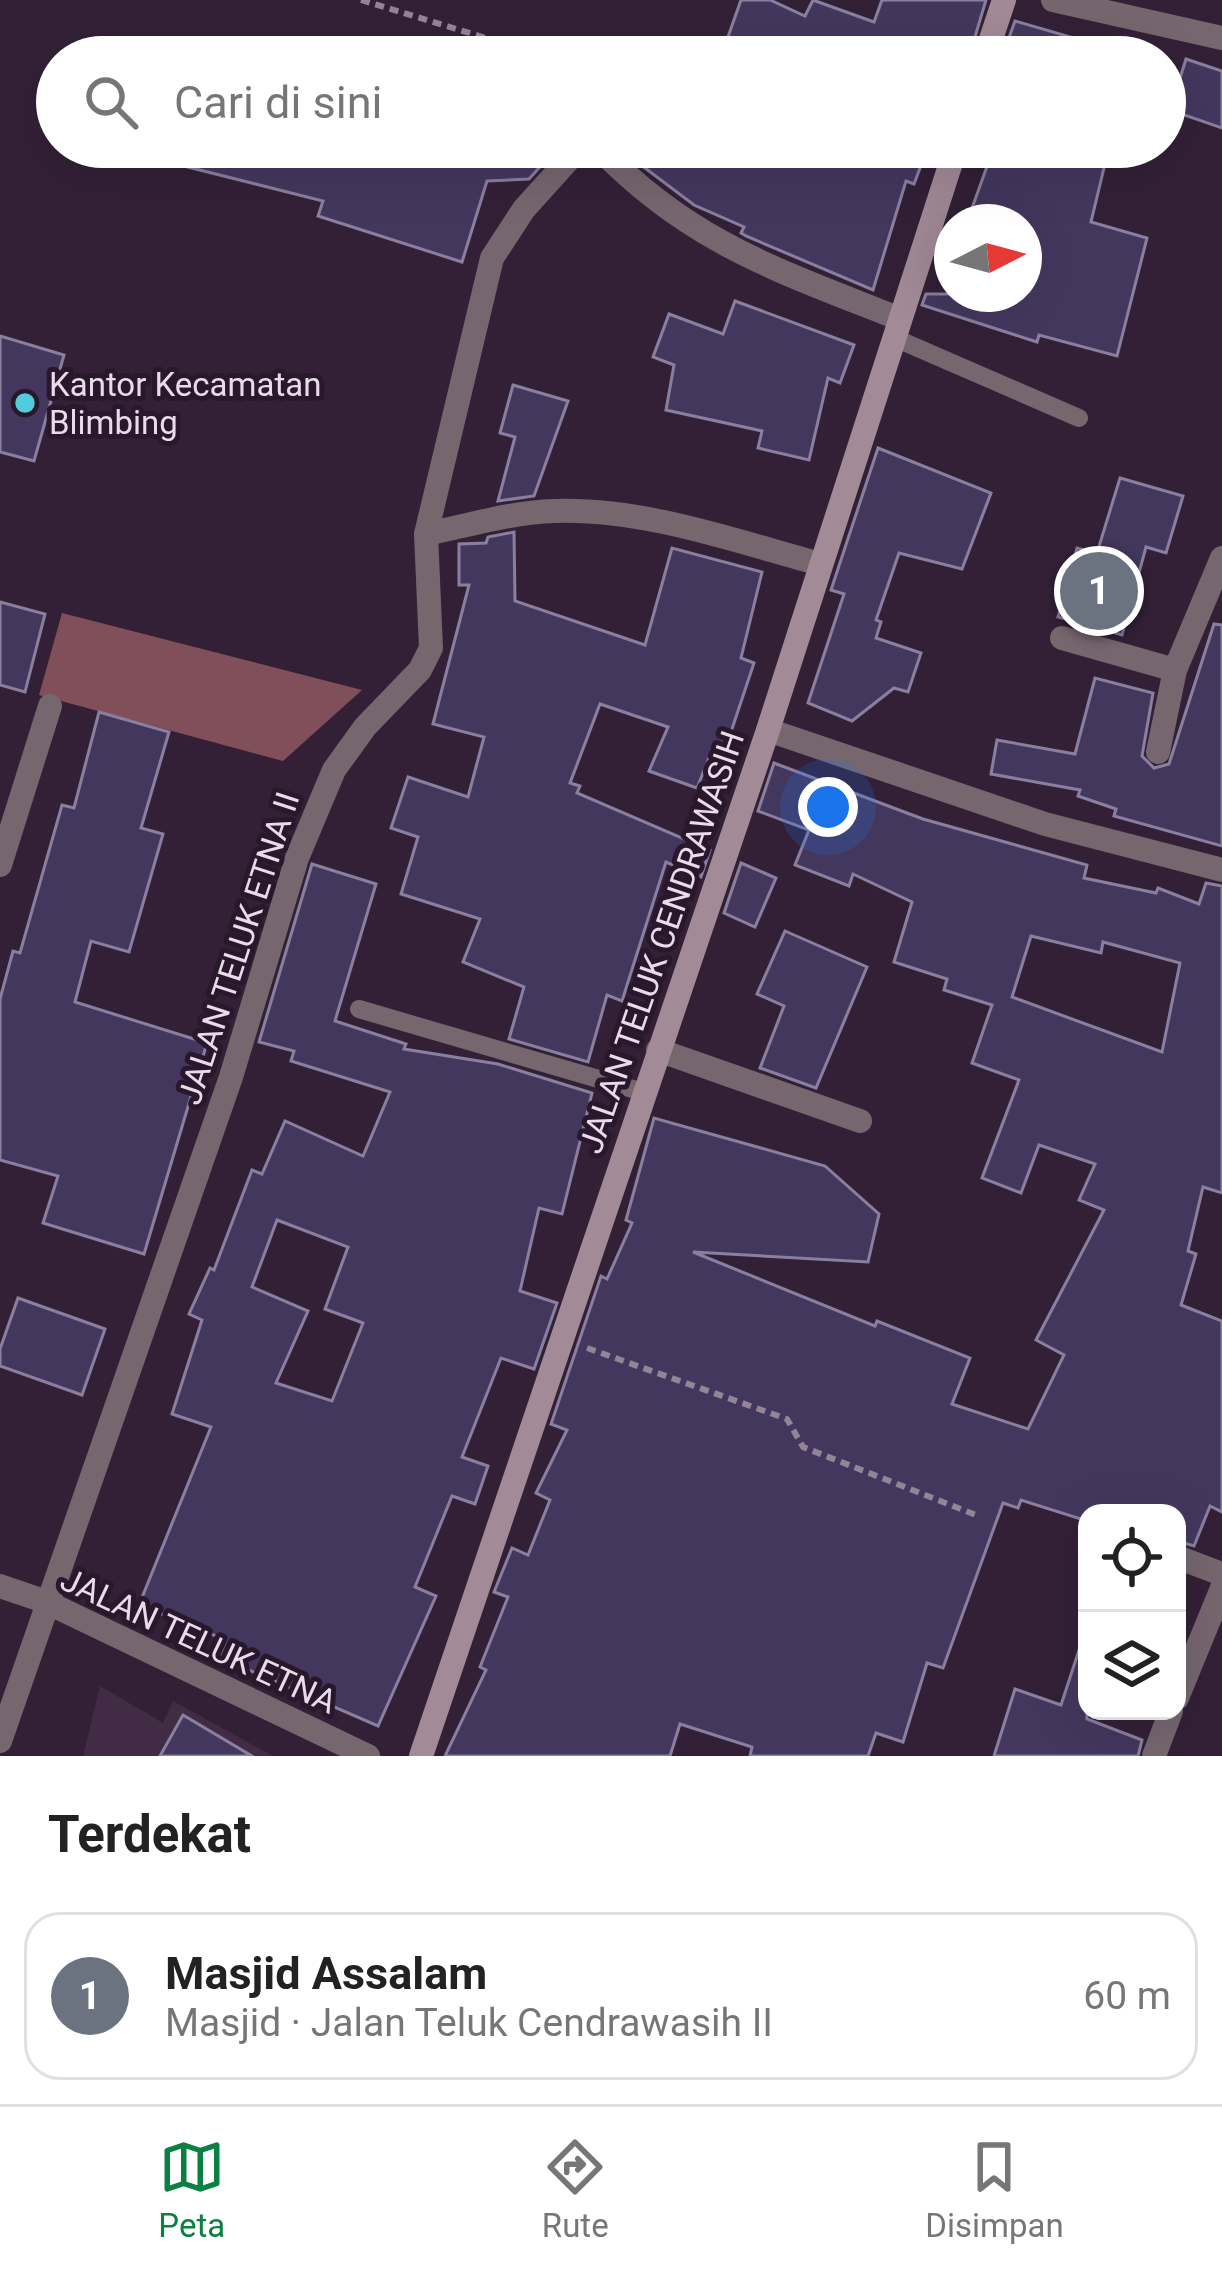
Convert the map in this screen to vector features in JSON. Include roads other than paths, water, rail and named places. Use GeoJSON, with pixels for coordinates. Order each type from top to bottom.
{"type":"FeatureCollection","features":[{"type":"Feature","properties":{"kind":"street"},"geometry":{"type":"LineString","coordinates":[[992,36],[1004,0]]}},
{"type":"Feature","properties":{"kind":"street"},"geometry":{"type":"LineString","coordinates":[[1053,0],[1222,38]]}},
{"type":"Feature","properties":{"kind":"street","name":"JALAN TELUK ETNA II"},"geometry":{"type":"LineString","coordinates":[[0,1741],[44,1601],[231,1077],[297,858],[334,770],[365,727],[420,670],[431,647],[426,534],[492,258],[524,209],[561,168]]}},
{"type":"Feature","properties":{"kind":"street"},"geometry":{"type":"LineString","coordinates":[[618,168],[641,192],[727,250],[898,329]]}},
{"type":"Feature","properties":{"kind":"street","name":"JALAN TELUK CENDRAWASIH"},"geometry":{"type":"LineString","coordinates":[[421,1756],[768,730],[949,168]]}},
{"type":"Feature","properties":{"kind":"street"},"geometry":{"type":"LineString","coordinates":[[426,534],[535,513],[572,512],[673,525],[820,564]]}},
{"type":"Feature","properties":{"kind":"street"},"geometry":{"type":"LineString","coordinates":[[1158,752],[1175,670],[1222,558]]}},
{"type":"Feature","properties":{"kind":"street"},"geometry":{"type":"LineString","coordinates":[[1062,638],[1175,670]]}},
{"type":"Feature","properties":{"kind":"street"},"geometry":{"type":"LineString","coordinates":[[0,865],[50,706]]}},
{"type":"Feature","properties":{"kind":"street"},"geometry":{"type":"LineString","coordinates":[[768,730],[1045,824],[1222,870]]}},
{"type":"Feature","properties":{"kind":"street"},"geometry":{"type":"LineString","coordinates":[[658,1050],[860,1121]]}},
{"type":"Feature","properties":{"kind":"street"},"geometry":{"type":"LineString","coordinates":[[1186,1560],[1222,1574]]}},
{"type":"Feature","properties":{"kind":"street","name":"JALAN TELUK ETNA"},"geometry":{"type":"LineString","coordinates":[[0,1586],[44,1601],[368,1756]]}},
{"type":"Feature","properties":{"kind":"street"},"geometry":{"type":"LineString","coordinates":[[1186,1677],[1222,1591]]}},
{"type":"Feature","properties":{"kind":"street"},"geometry":{"type":"LineString","coordinates":[[1154,1756],[1168,1720]]}},
{"type":"Feature","properties":{"kind":"lane"},"geometry":{"type":"LineString","coordinates":[[898,329],[1079,418]]}},
{"type":"Feature","properties":{"kind":"lane"},"geometry":{"type":"LineString","coordinates":[[359,1009],[644,1092]]}},
{"type":"Feature","properties":{"kind":"place","name":"Kantor Kecamatan Blimbing"},"geometry":{"type":"Point","coordinates":[25,403]}},
{"type":"Feature","properties":{"kind":"place","name":"Masjid Assalam"},"geometry":{"type":"Point","coordinates":[1099,591]}}]}
